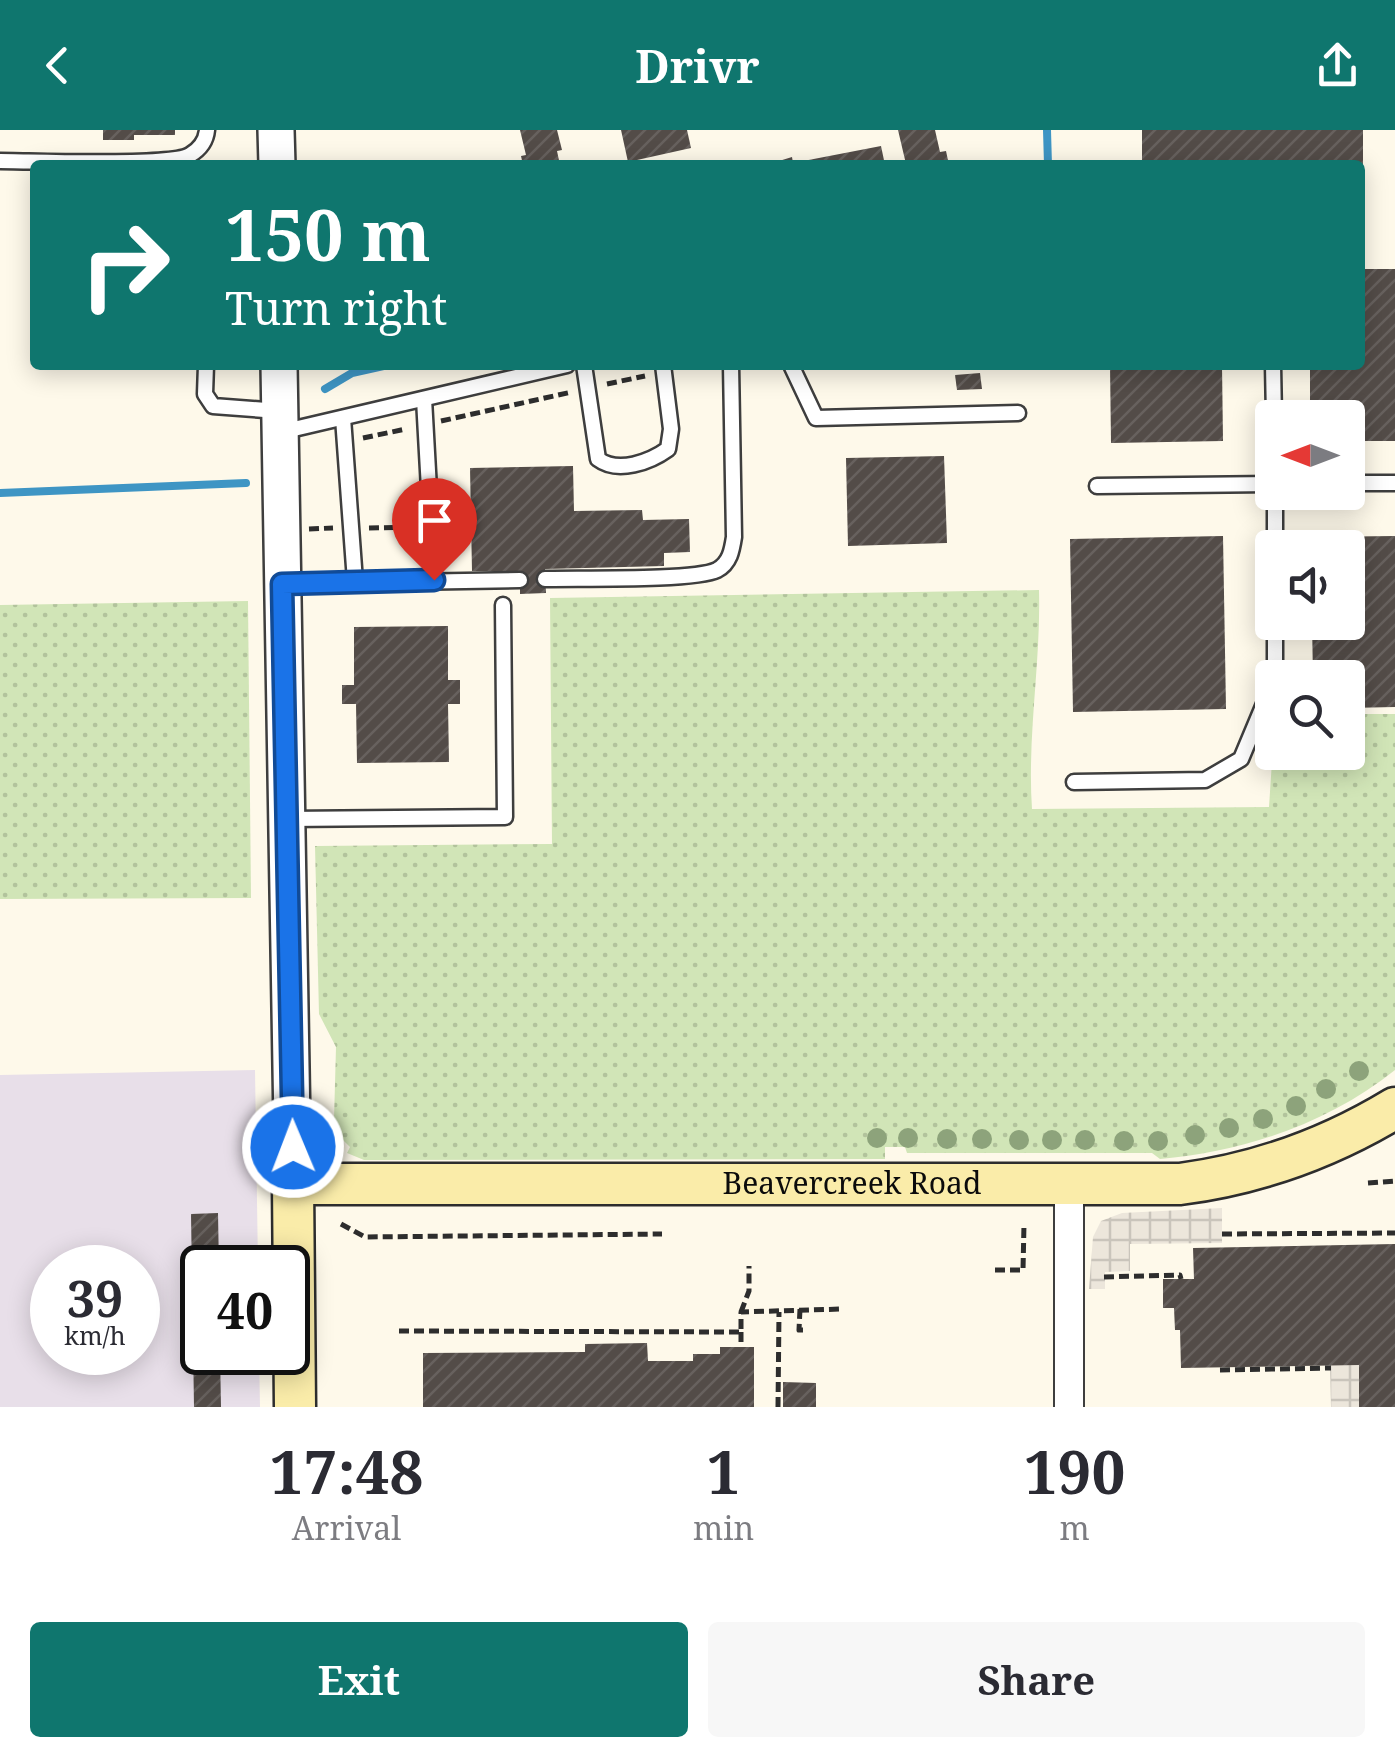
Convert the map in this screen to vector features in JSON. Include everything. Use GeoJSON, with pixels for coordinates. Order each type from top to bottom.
{"type":"FeatureCollection","features":[{"type":"Feature","properties":{"kind":"main road","name":"Beavercreek Road"},"geometry":{"type":"LineString","coordinates":[[293,1184],[1180,1184],[1242,1173],[1328,1143],[1395,1108]]}},
{"type":"Feature","properties":{"kind":"main road"},"geometry":{"type":"LineString","coordinates":[[293,1184],[295,1407]]}},
{"type":"Feature","properties":{"kind":"street"},"geometry":{"type":"LineString","coordinates":[[276,130],[276,160]]}},
{"type":"Feature","properties":{"kind":"street"},"geometry":{"type":"LineString","coordinates":[[280,370],[293,1184]]}},
{"type":"Feature","properties":{"kind":"street"},"geometry":{"type":"LineString","coordinates":[[1069,1186],[1069,1407]]}},
{"type":"Feature","properties":{"kind":"lane"},"geometry":{"type":"LineString","coordinates":[[140,160],[188,157],[206,141],[207,130]]}},
{"type":"Feature","properties":{"kind":"lane"},"geometry":{"type":"LineString","coordinates":[[0,161],[30,161]]}},
{"type":"Feature","properties":{"kind":"lane"},"geometry":{"type":"LineString","coordinates":[[206,370],[205,394],[213,406],[280,422],[343,418],[546,370]]}},
{"type":"Feature","properties":{"kind":"lane"},"geometry":{"type":"LineString","coordinates":[[585,370],[598,459],[616,466],[645,462],[668,449],[670,429],[663,370]]}},
{"type":"Feature","properties":{"kind":"lane"},"geometry":{"type":"LineString","coordinates":[[545,580],[690,575],[716,570],[731,557],[731,370]]}},
{"type":"Feature","properties":{"kind":"lane"},"geometry":{"type":"LineString","coordinates":[[793,370],[816,418],[1018,413]]}},
{"type":"Feature","properties":{"kind":"lane"},"geometry":{"type":"LineString","coordinates":[[1273,370],[1274,400]]}},
{"type":"Feature","properties":{"kind":"lane"},"geometry":{"type":"LineString","coordinates":[[424,399],[434,580]]}},
{"type":"Feature","properties":{"kind":"lane"},"geometry":{"type":"LineString","coordinates":[[343,418],[355,581]]}},
{"type":"Feature","properties":{"kind":"lane"},"geometry":{"type":"LineString","coordinates":[[1365,484],[1395,483]]}},
{"type":"Feature","properties":{"kind":"lane"},"geometry":{"type":"LineString","coordinates":[[1096,486],[1255,484]]}},
{"type":"Feature","properties":{"kind":"lane"},"geometry":{"type":"LineString","coordinates":[[282,584],[520,580]]}},
{"type":"Feature","properties":{"kind":"lane"},"geometry":{"type":"LineString","coordinates":[[287,819],[505,817],[503,605]]}},
{"type":"Feature","properties":{"kind":"lane"},"geometry":{"type":"LineString","coordinates":[[1074,782],[1204,780],[1241,760],[1255,726]]}},
{"type":"Feature","properties":{"kind":"path"},"geometry":{"type":"LineString","coordinates":[[344,442],[655,370]]}},
{"type":"Feature","properties":{"kind":"path"},"geometry":{"type":"LineString","coordinates":[[306,529],[471,527]]}},
{"type":"Feature","properties":{"kind":"path"},"geometry":{"type":"LineString","coordinates":[[1368,1183],[1395,1182]]}},
{"type":"Feature","properties":{"kind":"path"},"geometry":{"type":"LineString","coordinates":[[341,1224],[365,1237],[662,1234]]}},
{"type":"Feature","properties":{"kind":"path"},"geometry":{"type":"LineString","coordinates":[[995,1270],[1023,1270],[1024,1224]]}},
{"type":"Feature","properties":{"kind":"path"},"geometry":{"type":"LineString","coordinates":[[1222,1234],[1395,1232]]}},
{"type":"Feature","properties":{"kind":"path"},"geometry":{"type":"LineString","coordinates":[[741,1347],[741,1312],[749,1291],[749,1266]]}},
{"type":"Feature","properties":{"kind":"path"},"geometry":{"type":"LineString","coordinates":[[1104,1277],[1180,1275],[1180,1279]]}},
{"type":"Feature","properties":{"kind":"path"},"geometry":{"type":"LineString","coordinates":[[741,1312],[842,1309]]}},
{"type":"Feature","properties":{"kind":"path"},"geometry":{"type":"LineString","coordinates":[[800,1310],[799,1330],[805,1330]]}},
{"type":"Feature","properties":{"kind":"path"},"geometry":{"type":"LineString","coordinates":[[778,1407],[779,1312]]}},
{"type":"Feature","properties":{"kind":"path"},"geometry":{"type":"LineString","coordinates":[[400,1330],[741,1332]]}},
{"type":"Feature","properties":{"kind":"path"},"geometry":{"type":"LineString","coordinates":[[616,1331],[616,1343]]}},
{"type":"Feature","properties":{"kind":"path"},"geometry":{"type":"LineString","coordinates":[[1220,1370],[1331,1368]]}},
{"type":"Feature","properties":{"kind":"shaded area"},"geometry":{"type":"Polygon","coordinates":[[[255,1070],[258,1245],[180,1245],[180,1375],[259,1375],[260,1407],[0,1407],[0,1075],[255,1070]]]}},
{"type":"Feature","properties":{"kind":"shaded area"},"geometry":{"type":"Polygon","coordinates":[[[1222,1208],[1222,1243],[1130,1244],[1130,1271],[1105,1272],[1105,1289],[1089,1289],[1093,1237],[1101,1221],[1122,1213],[1222,1208]]]}},
{"type":"Feature","properties":{"kind":"shaded area"},"geometry":{"type":"Polygon","coordinates":[[[1330,1365],[1359,1365],[1359,1407],[1331,1407],[1330,1365]]]}},
{"type":"Feature","properties":{"kind":"green space"},"geometry":{"type":"Polygon","coordinates":[[[1039,590],[1032,809],[1269,807],[1271,770],[1365,770],[1365,714],[1395,714],[1395,1070],[1342,1105],[1284,1132],[1223,1150],[1160,1159],[1152,1153],[907,1153],[905,1147],[885,1147],[885,1159],[364,1160],[347,1153],[350,1147],[335,1132],[336,1047],[319,1014],[315,846],[552,844],[550,598],[1039,590]]]}},
{"type":"Feature","properties":{"kind":"green space"},"geometry":{"type":"Polygon","coordinates":[[[248,601],[251,898],[0,899],[0,605],[248,601]]]}},
{"type":"Feature","properties":{"kind":"building"},"geometry":{"type":"Polygon","coordinates":[[[103,130],[175,130],[175,135],[103,140],[103,130]]]}},
{"type":"Feature","properties":{"kind":"building"},"geometry":{"type":"Polygon","coordinates":[[[520,130],[557,130],[562,150],[557,151],[559,160],[522,160],[521,156],[526,155],[520,130]]]}},
{"type":"Feature","properties":{"kind":"building"},"geometry":{"type":"Polygon","coordinates":[[[621,130],[687,130],[691,148],[628,160],[621,130]]]}},
{"type":"Feature","properties":{"kind":"building"},"geometry":{"type":"Polygon","coordinates":[[[898,130],[935,130],[940,152],[946,151],[948,160],[905,160],[898,130]]]}},
{"type":"Feature","properties":{"kind":"building"},"geometry":{"type":"Polygon","coordinates":[[[1142,130],[1363,130],[1363,160],[1142,160],[1142,130]]]}},
{"type":"Feature","properties":{"kind":"building"},"geometry":{"type":"Polygon","coordinates":[[[881,146],[884,160],[809,160],[881,146]]]}},
{"type":"Feature","properties":{"kind":"building"},"geometry":{"type":"Polygon","coordinates":[[[1365,269],[1395,269],[1395,441],[1365,441],[1365,400],[1310,400],[1310,370],[1365,370],[1365,269]]]}},
{"type":"Feature","properties":{"kind":"building"},"geometry":{"type":"Polygon","coordinates":[[[1110,370],[1222,370],[1223,441],[1111,443],[1110,370]]]}},
{"type":"Feature","properties":{"kind":"building"},"geometry":{"type":"Polygon","coordinates":[[[980,373],[982,389],[957,390],[955,375],[980,373]]]}},
{"type":"Feature","properties":{"kind":"building"},"geometry":{"type":"Polygon","coordinates":[[[944,456],[947,543],[848,546],[846,458],[944,456]]]}},
{"type":"Feature","properties":{"kind":"building"},"geometry":{"type":"Polygon","coordinates":[[[573,466],[574,511],[642,510],[643,520],[689,519],[690,552],[664,553],[664,566],[545,569],[546,593],[520,594],[520,571],[472,571],[470,468],[573,466]]]}},
{"type":"Feature","properties":{"kind":"building"},"geometry":{"type":"Polygon","coordinates":[[[1223,536],[1226,709],[1073,712],[1070,539],[1223,536]]]}},
{"type":"Feature","properties":{"kind":"building"},"geometry":{"type":"Polygon","coordinates":[[[1365,536],[1395,536],[1395,707],[1365,708],[1365,660],[1313,660],[1312,640],[1365,640],[1365,536]]]}},
{"type":"Feature","properties":{"kind":"building"},"geometry":{"type":"Polygon","coordinates":[[[448,626],[448,680],[460,680],[460,704],[448,704],[449,762],[357,763],[356,704],[342,704],[342,685],[354,685],[354,627],[448,626]]]}},
{"type":"Feature","properties":{"kind":"building"},"geometry":{"type":"Polygon","coordinates":[[[218,1213],[219,1245],[191,1245],[191,1214],[218,1213]]]}},
{"type":"Feature","properties":{"kind":"building"},"geometry":{"type":"Polygon","coordinates":[[[1395,1244],[1395,1407],[1359,1407],[1359,1365],[1181,1368],[1180,1330],[1175,1330],[1174,1308],[1163,1308],[1163,1279],[1194,1279],[1193,1248],[1395,1244]]]}},
{"type":"Feature","properties":{"kind":"building"},"geometry":{"type":"Polygon","coordinates":[[[647,1343],[648,1361],[693,1361],[693,1354],[720,1354],[720,1347],[754,1347],[754,1407],[423,1407],[423,1353],[585,1352],[585,1344],[647,1343]]]}},
{"type":"Feature","properties":{"kind":"building"},"geometry":{"type":"Polygon","coordinates":[[[194,1375],[220,1375],[221,1407],[194,1407],[194,1375]]]}},
{"type":"Feature","properties":{"kind":"building"},"geometry":{"type":"Polygon","coordinates":[[[783,1382],[816,1383],[816,1407],[783,1407],[783,1382]]]}},
{"type":"Feature","properties":{"kind":"waterway"},"geometry":{"type":"LineString","coordinates":[[1047,130],[1048,160]]}},
{"type":"Feature","properties":{"kind":"waterway"},"geometry":{"type":"LineString","coordinates":[[325,389],[352,373],[366,370]]}},
{"type":"Feature","properties":{"kind":"waterway"},"geometry":{"type":"LineString","coordinates":[[0,493],[246,483]]}},
{"type":"Feature","properties":{"kind":"route"},"geometry":{"type":"LineString","coordinates":[[293,1147],[282,584],[434,580]]}}]}
